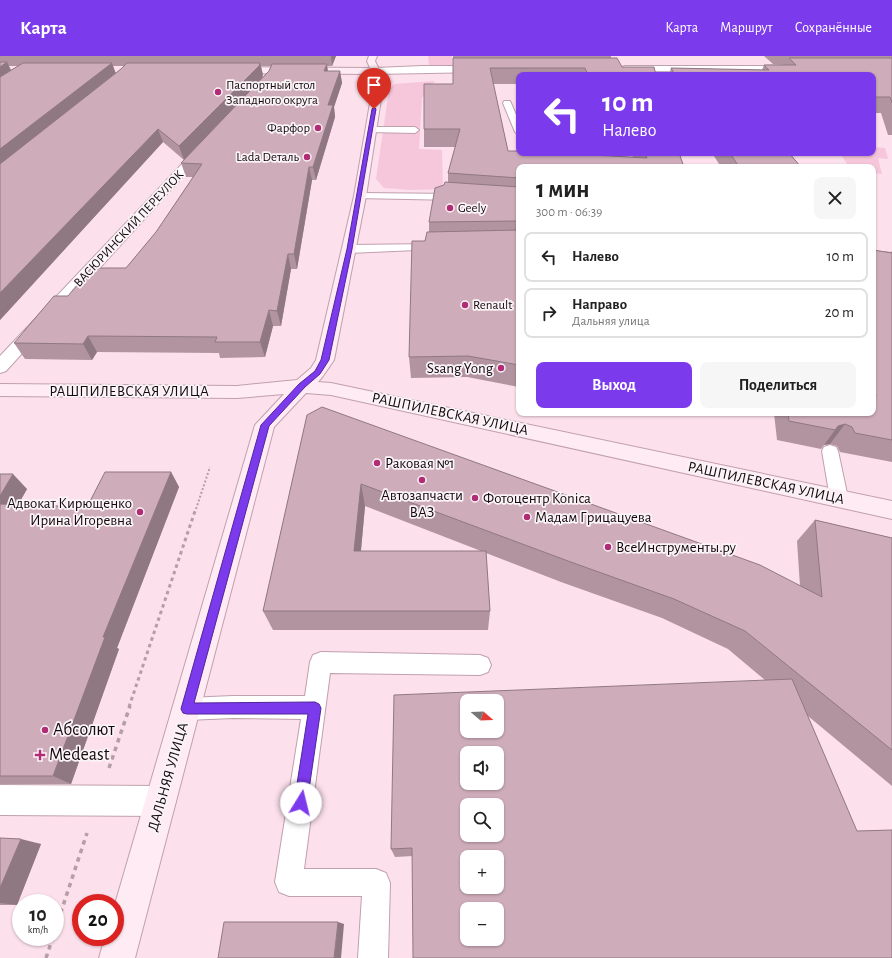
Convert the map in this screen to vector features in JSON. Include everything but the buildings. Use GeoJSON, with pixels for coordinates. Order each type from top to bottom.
{"type":"FeatureCollection","features":[{"type":"Feature","properties":{"kind":"street","name":"ДАЛЬНЯЯ УЛИЦА"},"geometry":{"type":"LineString","coordinates":[[117,958],[265,425],[317,372],[325,360],[350,249],[379,80],[371,60],[373,56]]}},
{"type":"Feature","properties":{"kind":"street"},"geometry":{"type":"LineString","coordinates":[[226,70],[375,71],[423,68],[494,69]]}},
{"type":"Feature","properties":{"kind":"street"},"geometry":{"type":"LineString","coordinates":[[613,69],[710,72],[799,69]]}},
{"type":"Feature","properties":{"kind":"street"},"geometry":{"type":"LineString","coordinates":[[261,86],[267,80],[270,70]]}},
{"type":"Feature","properties":{"kind":"street","name":"ВАСЮРИНСКИЙ ПЕРЕУЛОК"},"geometry":{"type":"LineString","coordinates":[[0,367],[213,138]]}},
{"type":"Feature","properties":{"kind":"street","name":"РАШПИЛЕВСКАЯ УЛИЦА"},"geometry":{"type":"LineString","coordinates":[[0,390],[237,392],[302,386],[361,395],[892,510]]}},
{"type":"Feature","properties":{"kind":"street"},"geometry":{"type":"LineString","coordinates":[[0,800],[98,802],[161,801]]}},
{"type":"Feature","properties":{"kind":"lane"},"geometry":{"type":"LineString","coordinates":[[506,103],[516,125]]}},
{"type":"Feature","properties":{"kind":"lane"},"geometry":{"type":"LineString","coordinates":[[371,130],[415,130]]}},
{"type":"Feature","properties":{"kind":"lane"},"geometry":{"type":"LineString","coordinates":[[360,196],[471,198]]}},
{"type":"Feature","properties":{"kind":"lane"},"geometry":{"type":"LineString","coordinates":[[350,249],[450,247]]}},
{"type":"Feature","properties":{"kind":"lane"},"geometry":{"type":"LineString","coordinates":[[830,451],[838,498]]}},
{"type":"Feature","properties":{"kind":"lane"},"geometry":{"type":"LineString","coordinates":[[373,958],[376,883],[289,882],[321,662],[480,665]]}},
{"type":"Feature","properties":{"kind":"lane"},"geometry":{"type":"LineString","coordinates":[[187,709],[315,708]]}},
{"type":"Feature","properties":{"kind":"path"},"geometry":{"type":"LineString","coordinates":[[64,903],[210,467]]}},
{"type":"Feature","properties":{"kind":"path"},"geometry":{"type":"LineString","coordinates":[[46,958],[49,946]]}},
{"type":"Feature","properties":{"kind":"shaded area"},"geometry":{"type":"Polygon","coordinates":[[[428,56],[452,56],[452,65],[429,65],[428,56]]]}},
{"type":"Feature","properties":{"kind":"shaded area"},"geometry":{"type":"Polygon","coordinates":[[[435,81],[422,98],[419,149],[442,150],[443,189],[411,190],[384,188],[376,179],[389,90],[394,84],[435,81]]]}},
{"type":"Feature","properties":{"kind":"shaded area"},"geometry":{"type":"Polygon","coordinates":[[[876,147],[885,148],[888,159],[878,158],[882,174],[876,173],[876,164],[847,164],[842,156],[876,156],[876,147]]]}},
{"type":"Feature","properties":{"kind":"place","name":"Паспортный стол Западного округа"},"geometry":{"type":"Point","coordinates":[218,92]}},
{"type":"Feature","properties":{"kind":"place","name":"Фарфор"},"geometry":{"type":"Point","coordinates":[318,128]}},
{"type":"Feature","properties":{"kind":"place","name":"Lada Dеталь"},"geometry":{"type":"Point","coordinates":[307,157]}},
{"type":"Feature","properties":{"kind":"place","name":"Geely"},"geometry":{"type":"Point","coordinates":[450,208]}},
{"type":"Feature","properties":{"kind":"place","name":"Renault"},"geometry":{"type":"Point","coordinates":[465,305]}},
{"type":"Feature","properties":{"kind":"place","name":"Ssang Yong"},"geometry":{"type":"Point","coordinates":[501,368]}},
{"type":"Feature","properties":{"kind":"place","name":"Раковая №1"},"geometry":{"type":"Point","coordinates":[377,463]}},
{"type":"Feature","properties":{"kind":"place","name":"Автозапчасти ВАЗ"},"geometry":{"type":"Point","coordinates":[422,480]}},
{"type":"Feature","properties":{"kind":"place","name":"Фотоцентр Konica"},"geometry":{"type":"Point","coordinates":[475,498]}},
{"type":"Feature","properties":{"kind":"place","name":"Адвокат Кирющенко Ирина Игоревна"},"geometry":{"type":"Point","coordinates":[140,512]}},
{"type":"Feature","properties":{"kind":"place","name":"Мадам Грицацуева"},"geometry":{"type":"Point","coordinates":[527,517]}},
{"type":"Feature","properties":{"kind":"place","name":"ВсеИнструменты.ру"},"geometry":{"type":"Point","coordinates":[608,547]}},
{"type":"Feature","properties":{"kind":"place","name":"Абсолют"},"geometry":{"type":"Point","coordinates":[45,730]}},
{"type":"Feature","properties":{"kind":"place","name":"Medeast"},"geometry":{"type":"Point","coordinates":[40,755]}},
{"type":"Feature","properties":{"kind":"route"},"geometry":{"type":"LineString","coordinates":[[301,803],[315,708],[233,707],[187,709],[265,425],[317,372],[325,360],[350,249],[374,109]]}}]}
